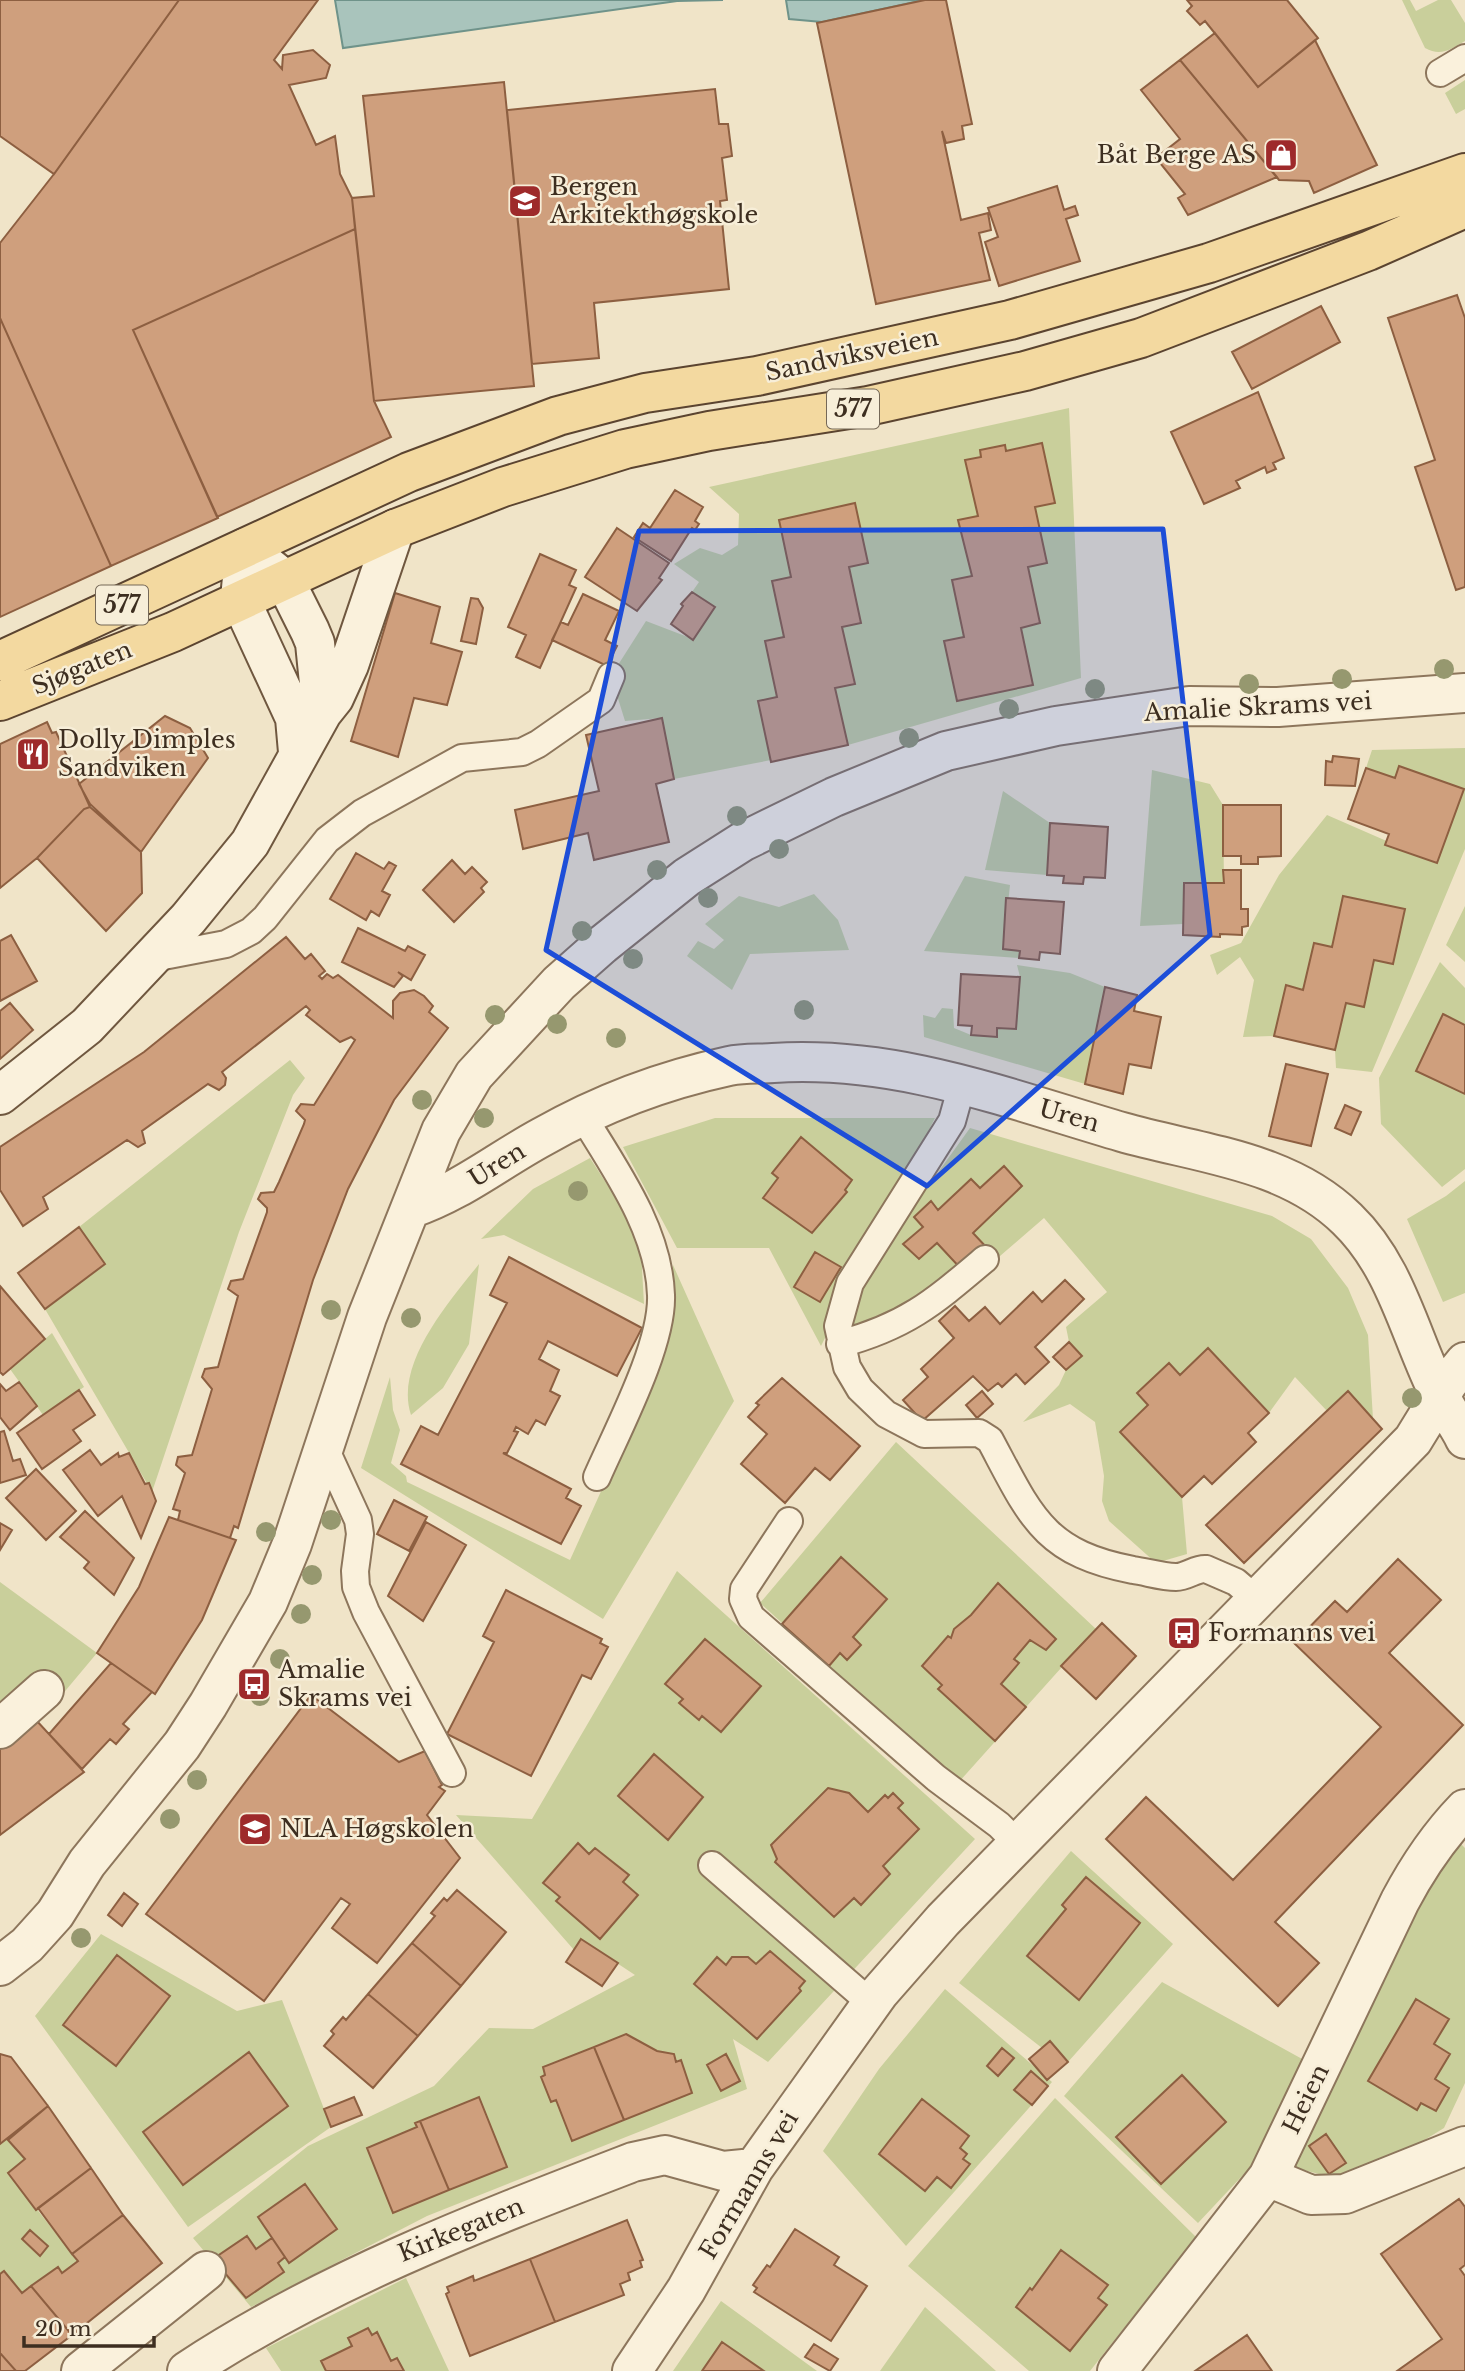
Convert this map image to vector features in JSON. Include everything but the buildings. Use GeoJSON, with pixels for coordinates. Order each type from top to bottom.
{"type":"FeatureCollection","features":[{"type":"Feature","properties":{"kind":"main road","name":"Sandviksveien"},"geometry":{"type":"LineString","coordinates":[[245,548],[409,471],[558,416],[645,393],[757,376],[1010,320],[1209,263],[1465,173]]}},
{"type":"Feature","properties":{"kind":"main road","name":"Sandviksveien"},"geometry":{"type":"LineString","coordinates":[[240,599],[395,529],[503,487],[625,449],[709,431],[868,406],[1025,371],[1141,338],[1368,251],[1465,208]]}},
{"type":"Feature","properties":{"kind":"main road","name":"Sjøgaten"},"geometry":{"type":"LineString","coordinates":[[0,662],[245,548]]}},
{"type":"Feature","properties":{"kind":"main road","name":"Sjøgaten"},"geometry":{"type":"LineString","coordinates":[[0,701],[173,632],[240,599]]}},
{"type":"Feature","properties":{"kind":"street"},"geometry":{"type":"LineString","coordinates":[[0,1095],[87,1026],[153,958],[250,843],[298,752],[334,698],[395,529]]}},
{"type":"Feature","properties":{"kind":"street"},"geometry":{"type":"LineString","coordinates":[[245,548],[284,579],[315,643],[322,713]]}},
{"type":"Feature","properties":{"kind":"street"},"geometry":{"type":"LineString","coordinates":[[245,548],[240,599],[295,718],[298,752]]}},
{"type":"Feature","properties":{"kind":"street","name":"Amalie Skrams vei"},"geometry":{"type":"LineString","coordinates":[[0,1966],[27,1945],[55,1914],[88,1863],[182,1745],[268,1602],[325,1448],[367,1317],[441,1131],[474,1075],[559,983],[648,905],[742,842],[822,802],[946,751],[1003,736],[1189,706],[1278,707],[1465,693]]}},
{"type":"Feature","properties":{"kind":"street","name":"Uren"},"geometry":{"type":"LineString","coordinates":[[410,1209],[467,1185],[582,1115],[635,1093],[732,1065],[802,1061],[892,1067],[1127,1133],[1207,1151],[1266,1170],[1312,1192],[1346,1218],[1373,1247],[1392,1283],[1440,1397]]}},
{"type":"Feature","properties":{"kind":"street","name":"Formanns vei"},"geometry":{"type":"LineString","coordinates":[[632,2371],[686,2290],[754,2168],[872,2004],[943,1920],[1413,1440],[1465,1362]]}},
{"type":"Feature","properties":{"kind":"street"},"geometry":{"type":"LineString","coordinates":[[1440,1397],[1465,1439]]}},
{"type":"Feature","properties":{"kind":"street"},"geometry":{"type":"LineString","coordinates":[[0,1730],[44,1690]]}},
{"type":"Feature","properties":{"kind":"street","name":"Heien"},"geometry":{"type":"LineString","coordinates":[[1117,2371],[1268,2177],[1399,1901],[1428,1853],[1465,1809]]}},
{"type":"Feature","properties":{"kind":"street"},"geometry":{"type":"LineString","coordinates":[[1268,2177],[1311,2195],[1345,2194],[1465,2146]]}},
{"type":"Feature","properties":{"kind":"street","name":"Kirkegaten"},"geometry":{"type":"LineString","coordinates":[[187,2371],[230,2342],[373,2266],[633,2162],[665,2155],[723,2171],[754,2168]]}},
{"type":"Feature","properties":{"kind":"street"},"geometry":{"type":"LineString","coordinates":[[81,2371],[206,2271]]}},
{"type":"Feature","properties":{"kind":"lane"},"geometry":{"type":"LineString","coordinates":[[1440,73],[1465,58]]}},
{"type":"Feature","properties":{"kind":"lane"},"geometry":{"type":"LineString","coordinates":[[153,958],[226,944],[251,930],[265,918],[327,840],[362,813],[462,758],[522,752],[538,744],[601,700],[611,676]]}},
{"type":"Feature","properties":{"kind":"lane"},"geometry":{"type":"LineString","coordinates":[[962,1085],[951,1121],[850,1283],[838,1326],[847,1367],[860,1389],[874,1405],[898,1423],[924,1434],[979,1433],[990,1440],[1030,1513],[1054,1540],[1064,1546],[1102,1564],[1176,1577],[1206,1569],[1236,1582],[1257,1600]]}},
{"type":"Feature","properties":{"kind":"lane"},"geometry":{"type":"LineString","coordinates":[[582,1115],[647,1230],[658,1266],[661,1298],[655,1334],[644,1365],[597,1477]]}},
{"type":"Feature","properties":{"kind":"lane"},"geometry":{"type":"LineString","coordinates":[[840,1344],[877,1334],[926,1309],[985,1259]]}},
{"type":"Feature","properties":{"kind":"lane"},"geometry":{"type":"LineString","coordinates":[[325,1448],[358,1520],[356,1587],[366,1612],[452,1773]]}},
{"type":"Feature","properties":{"kind":"lane"},"geometry":{"type":"LineString","coordinates":[[789,1521],[744,1589],[743,1599],[751,1617],[936,1778],[999,1825],[1018,1844]]}},
{"type":"Feature","properties":{"kind":"lane"},"geometry":{"type":"LineString","coordinates":[[712,1865],[872,2004]]}},
{"type":"Feature","properties":{"kind":"highlighted area"},"geometry":{"type":"Polygon","coordinates":[[[1163,529],[1210,935],[927,1186],[546,950],[639,531],[1163,529]]]}},
{"type":"Feature","properties":{"kind":"green space"},"geometry":{"type":"Polygon","coordinates":[[[1402,0],[1410,0],[1416,11],[1438,0],[1451,0],[1465,23],[1465,41],[1441,52],[1425,48],[1402,0]]]}},
{"type":"Feature","properties":{"kind":"green space"},"geometry":{"type":"Polygon","coordinates":[[[1465,80],[1465,109],[1456,114],[1445,93],[1465,80]]]}},
{"type":"Feature","properties":{"kind":"green space"},"geometry":{"type":"Polygon","coordinates":[[[1069,408],[1081,678],[848,745],[674,779],[662,718],[625,721],[611,676],[646,621],[693,639],[715,608],[692,592],[699,582],[674,564],[700,548],[722,555],[738,545],[739,514],[709,487],[1069,408]]]}},
{"type":"Feature","properties":{"kind":"green space"},"geometry":{"type":"Polygon","coordinates":[[[1465,748],[1465,849],[1372,1072],[1336,1068],[1335,1050],[1346,1003],[1364,1007],[1374,960],[1405,909],[1343,896],[1332,947],[1314,943],[1303,990],[1286,986],[1274,1036],[1243,1037],[1254,980],[1240,957],[1217,975],[1210,955],[1241,943],[1279,875],[1327,815],[1437,863],[1463,789],[1400,766],[1395,778],[1366,768],[1372,750],[1465,748]]]}},
{"type":"Feature","properties":{"kind":"green space"},"geometry":{"type":"Polygon","coordinates":[[[1152,770],[1210,784],[1223,805],[1224,883],[1184,883],[1183,924],[1140,926],[1152,770]]]}},
{"type":"Feature","properties":{"kind":"green space"},"geometry":{"type":"Polygon","coordinates":[[[1003,791],[1050,823],[1047,875],[985,870],[1003,791]]]}},
{"type":"Feature","properties":{"kind":"green space"},"geometry":{"type":"Polygon","coordinates":[[[965,876],[1010,885],[1003,949],[1020,951],[1019,958],[924,951],[965,876]]]}},
{"type":"Feature","properties":{"kind":"green space"},"geometry":{"type":"Polygon","coordinates":[[[814,894],[838,920],[849,950],[750,954],[732,990],[687,956],[698,941],[714,949],[724,940],[705,924],[739,896],[779,907],[814,894]]]}},
{"type":"Feature","properties":{"kind":"green space"},"geometry":{"type":"Polygon","coordinates":[[[1465,906],[1465,962],[1446,945],[1465,906]]]}},
{"type":"Feature","properties":{"kind":"green space"},"geometry":{"type":"Polygon","coordinates":[[[1440,962],[1465,988],[1465,1169],[1442,1187],[1381,1124],[1379,1078],[1440,962]]]}},
{"type":"Feature","properties":{"kind":"green space"},"geometry":{"type":"Polygon","coordinates":[[[1017,965],[1070,973],[1105,987],[1085,1084],[924,1037],[923,1015],[935,1018],[942,1008],[953,1009],[954,1028],[971,1035],[996,1037],[997,1028],[1020,977],[1017,965]]]}},
{"type":"Feature","properties":{"kind":"green space"},"geometry":{"type":"Polygon","coordinates":[[[290,1060],[305,1078],[293,1095],[239,1232],[152,1492],[45,1309],[105,1264],[79,1227],[290,1060]]]}},
{"type":"Feature","properties":{"kind":"green space"},"geometry":{"type":"Polygon","coordinates":[[[715,1118],[935,1118],[821,1346],[769,1248],[677,1248],[623,1147],[715,1118]]]}},
{"type":"Feature","properties":{"kind":"green space"},"geometry":{"type":"Polygon","coordinates":[[[970,1128],[1272,1216],[1311,1239],[1348,1288],[1368,1335],[1373,1419],[1348,1391],[1327,1411],[1295,1377],[1269,1413],[1248,1433],[1256,1442],[1212,1484],[1204,1476],[1182,1497],[1187,1554],[1156,1563],[1109,1521],[1102,1501],[1104,1476],[1095,1422],[1070,1404],[1023,1422],[1059,1385],[1066,1370],[1081,1356],[1069,1342],[1066,1327],[1107,1292],[1044,1218],[1000,1256],[987,1249],[934,1292],[848,1334],[865,1274],[970,1128]]]}},
{"type":"Feature","properties":{"kind":"green space"},"geometry":{"type":"Polygon","coordinates":[[[590,1158],[630,1220],[641,1251],[644,1304],[504,1235],[481,1239],[533,1189],[590,1158]]]}},
{"type":"Feature","properties":{"kind":"green space"},"geometry":{"type":"Polygon","coordinates":[[[1465,1181],[1465,1293],[1443,1302],[1407,1219],[1446,1196],[1465,1181]]]}},
{"type":"Feature","properties":{"kind":"green space"},"geometry":{"type":"Polygon","coordinates":[[[479,1264],[469,1344],[443,1388],[411,1415],[408,1395],[410,1375],[417,1355],[440,1315],[479,1264]]]}},
{"type":"Feature","properties":{"kind":"green space"},"geometry":{"type":"Polygon","coordinates":[[[673,1265],[734,1401],[603,1619],[361,1468],[390,1377],[393,1410],[400,1430],[391,1463],[406,1476],[407,1482],[570,1560],[668,1343],[673,1265]]]}},
{"type":"Feature","properties":{"kind":"green space"},"geometry":{"type":"Polygon","coordinates":[[[52,1333],[84,1387],[43,1415],[10,1369],[52,1333]]]}},
{"type":"Feature","properties":{"kind":"green space"},"geometry":{"type":"Polygon","coordinates":[[[896,1442],[1096,1629],[958,1783],[760,1603],[896,1442]]]}},
{"type":"Feature","properties":{"kind":"green space"},"geometry":{"type":"Polygon","coordinates":[[[677,1571],[975,1839],[768,2062],[733,2039],[747,2089],[427,2216],[251,2307],[193,2238],[308,2146],[434,2086],[489,2028],[533,2029],[635,1975],[582,1940],[574,1950],[456,1815],[532,1819],[677,1571]]]}},
{"type":"Feature","properties":{"kind":"green space"},"geometry":{"type":"Polygon","coordinates":[[[0,1582],[97,1653],[61,1696],[0,1708],[0,1582]]]}},
{"type":"Feature","properties":{"kind":"green space"},"geometry":{"type":"Polygon","coordinates":[[[1458,1841],[1465,1848],[1465,2083],[1444,2128],[1382,2166],[1342,2180],[1292,2167],[1400,1929],[1458,1841]]]}},
{"type":"Feature","properties":{"kind":"green space"},"geometry":{"type":"Polygon","coordinates":[[[1071,1851],[1173,1944],[1068,2062],[1050,2041],[1042,2048],[959,1983],[1071,1851]]]}},
{"type":"Feature","properties":{"kind":"green space"},"geometry":{"type":"Polygon","coordinates":[[[101,1934],[237,2011],[282,2000],[331,2127],[188,2227],[35,2016],[101,1934]]]}},
{"type":"Feature","properties":{"kind":"green space"},"geometry":{"type":"Polygon","coordinates":[[[1162,1982],[1304,2060],[1259,2158],[1198,2223],[1064,2096],[1162,1982]]]}},
{"type":"Feature","properties":{"kind":"green space"},"geometry":{"type":"Polygon","coordinates":[[[945,1989],[1052,2082],[906,2246],[823,2151],[879,2069],[945,1989]]]}},
{"type":"Feature","properties":{"kind":"green space"},"geometry":{"type":"Polygon","coordinates":[[[1055,2098],[1196,2237],[1090,2371],[1029,2371],[908,2266],[1055,2098]]]}},
{"type":"Feature","properties":{"kind":"green space"},"geometry":{"type":"Polygon","coordinates":[[[8,2135],[25,2159],[8,2173],[78,2261],[62,2273],[58,2267],[22,2293],[4,2271],[0,2274],[0,2144],[8,2135]]]}},
{"type":"Feature","properties":{"kind":"green space"},"geometry":{"type":"Polygon","coordinates":[[[406,2278],[449,2371],[281,2371],[266,2348],[406,2278]]]}},
{"type":"Feature","properties":{"kind":"green space"},"geometry":{"type":"Polygon","coordinates":[[[721,2301],[817,2371],[764,2371],[722,2342],[702,2371],[673,2371],[721,2301]]]}},
{"type":"Feature","properties":{"kind":"green space"},"geometry":{"type":"Polygon","coordinates":[[[925,2307],[996,2371],[880,2371],[925,2307]]]}},
{"type":"Feature","properties":{"kind":"water"},"geometry":{"type":"Polygon","coordinates":[[[335,0],[723,0],[677,1],[343,48],[335,0]]]}},
{"type":"Feature","properties":{"kind":"water"},"geometry":{"type":"Polygon","coordinates":[[[786,0],[924,0],[822,22],[789,19],[786,0]]]}},
{"type":"Feature","properties":{"kind":"place","name":"Båt Berge AS"},"geometry":{"type":"Point","coordinates":[1281,155]}},
{"type":"Feature","properties":{"kind":"place","name":"Bergen Arkitekthøgskole"},"geometry":{"type":"Point","coordinates":[525,201]}},
{"type":"Feature","properties":{"kind":"place","name":"Dolly Dimples Sandviken"},"geometry":{"type":"Point","coordinates":[33,754]}},
{"type":"Feature","properties":{"kind":"place","name":"Formanns vei"},"geometry":{"type":"Point","coordinates":[1184,1633]}},
{"type":"Feature","properties":{"kind":"place","name":"Amalie Skrams vei"},"geometry":{"type":"Point","coordinates":[254,1684]}},
{"type":"Feature","properties":{"kind":"place","name":"NLA Høgskolen"},"geometry":{"type":"Point","coordinates":[255,1829]}}]}
